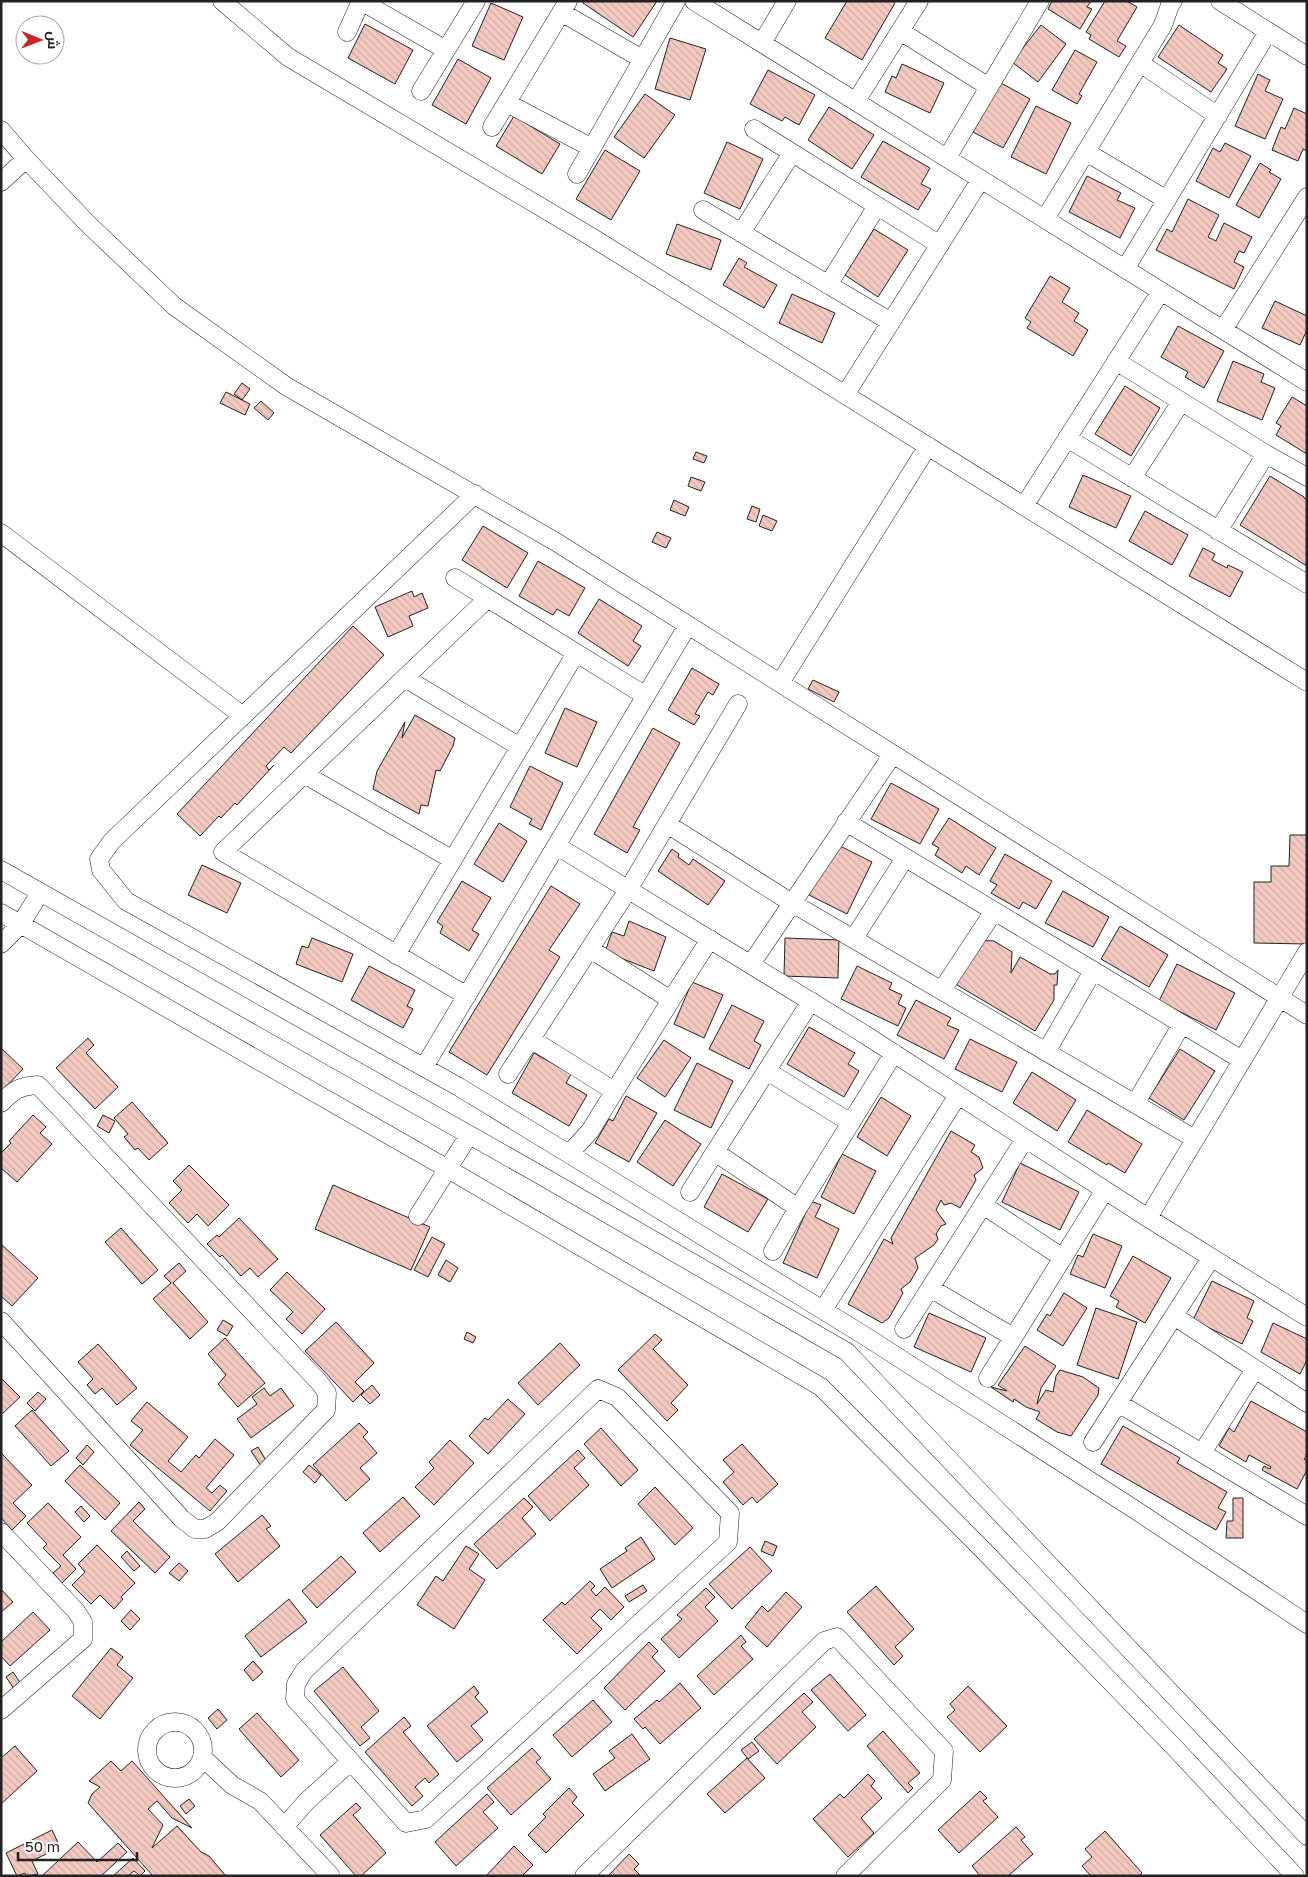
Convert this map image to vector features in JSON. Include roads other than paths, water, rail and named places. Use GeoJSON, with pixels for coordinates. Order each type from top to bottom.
{"type":"FeatureCollection","features":[{"type":"Feature","properties":{"kind":"street"},"geometry":{"type":"LineString","coordinates":[[222,1],[288,57],[593,238],[1307,682]]}},
{"type":"Feature","properties":{"kind":"street"},"geometry":{"type":"LineString","coordinates":[[348,32],[361,1],[446,50]]}},
{"type":"Feature","properties":{"kind":"street"},"geometry":{"type":"LineString","coordinates":[[421,91],[476,1]]}},
{"type":"Feature","properties":{"kind":"street"},"geometry":{"type":"LineString","coordinates":[[577,174],[676,1]]}},
{"type":"Feature","properties":{"kind":"street"},"geometry":{"type":"LineString","coordinates":[[694,1],[1307,382]]}},
{"type":"Feature","properties":{"kind":"street"},"geometry":{"type":"LineString","coordinates":[[762,43],[787,1]]}},
{"type":"Feature","properties":{"kind":"street"},"geometry":{"type":"LineString","coordinates":[[856,101],[919,1]]}},
{"type":"Feature","properties":{"kind":"street"},"geometry":{"type":"LineString","coordinates":[[1045,219],[1164,25],[1173,1]]}},
{"type":"Feature","properties":{"kind":"street"},"geometry":{"type":"LineString","coordinates":[[1220,1],[1307,56]]}},
{"type":"Feature","properties":{"kind":"street"},"geometry":{"type":"LineString","coordinates":[[947,158],[1038,2]]}},
{"type":"Feature","properties":{"kind":"street"},"geometry":{"type":"LineString","coordinates":[[492,127],[564,6],[642,59]]}},
{"type":"Feature","properties":{"kind":"street"},"geometry":{"type":"LineString","coordinates":[[900,31],[990,87]]}},
{"type":"Feature","properties":{"kind":"street"},"geometry":{"type":"LineString","coordinates":[[1125,269],[1268,32]]}},
{"type":"Feature","properties":{"kind":"street"},"geometry":{"type":"LineString","coordinates":[[1140,63],[1218,116]]}},
{"type":"Feature","properties":{"kind":"street"},"geometry":{"type":"LineString","coordinates":[[507,103],[592,148]]}},
{"type":"Feature","properties":{"kind":"street"},"geometry":{"type":"LineString","coordinates":[[754,129],[940,245]]}},
{"type":"Feature","properties":{"kind":"street"},"geometry":{"type":"LineString","coordinates":[[1,130],[86,223],[174,306],[286,386],[564,547],[1307,1015]]}},
{"type":"Feature","properties":{"kind":"street"},"geometry":{"type":"LineString","coordinates":[[741,233],[792,152]]}},
{"type":"Feature","properties":{"kind":"street"},"geometry":{"type":"LineString","coordinates":[[1086,152],[1167,200]]}},
{"type":"Feature","properties":{"kind":"street"},"geometry":{"type":"LineString","coordinates":[[1,182],[26,159]]}},
{"type":"Feature","properties":{"kind":"street"},"geometry":{"type":"LineString","coordinates":[[845,395],[981,180]]}},
{"type":"Feature","properties":{"kind":"street"},"geometry":{"type":"LineString","coordinates":[[1223,330],[1307,197]]}},
{"type":"Feature","properties":{"kind":"street"},"geometry":{"type":"LineString","coordinates":[[828,284],[877,206]]}},
{"type":"Feature","properties":{"kind":"street"},"geometry":{"type":"LineString","coordinates":[[703,210],[891,322]]}},
{"type":"Feature","properties":{"kind":"street"},"geometry":{"type":"LineString","coordinates":[[1024,506],[1161,291]]}},
{"type":"Feature","properties":{"kind":"street"},"geometry":{"type":"LineString","coordinates":[[1116,361],[1266,454],[1307,477]]}},
{"type":"Feature","properties":{"kind":"street"},"geometry":{"type":"LineString","coordinates":[[1132,478],[1181,402]]}},
{"type":"Feature","properties":{"kind":"street"},"geometry":{"type":"LineString","coordinates":[[1067,438],[1307,584]]}},
{"type":"Feature","properties":{"kind":"street"},"geometry":{"type":"LineString","coordinates":[[780,683],[928,446]]}},
{"type":"Feature","properties":{"kind":"street"},"geometry":{"type":"LineString","coordinates":[[1218,531],[1266,454]]}},
{"type":"Feature","properties":{"kind":"street"},"geometry":{"type":"LineString","coordinates":[[474,494],[112,841],[98,859],[102,870],[126,901],[424,1067],[569,1154],[823,1310],[1138,1511],[1307,1624]]}},
{"type":"Feature","properties":{"kind":"street"},"geometry":{"type":"LineString","coordinates":[[1,533],[244,716]]}},
{"type":"Feature","properties":{"kind":"street"},"geometry":{"type":"LineString","coordinates":[[455,578],[646,696]]}},
{"type":"Feature","properties":{"kind":"street"},"geometry":{"type":"LineString","coordinates":[[467,996],[223,852],[487,598]]}},
{"type":"Feature","properties":{"kind":"street"},"geometry":{"type":"LineString","coordinates":[[424,1067],[688,625]]}},
{"type":"Feature","properties":{"kind":"street"},"geometry":{"type":"LineString","coordinates":[[396,955],[576,653]]}},
{"type":"Feature","properties":{"kind":"street"},"geometry":{"type":"LineString","coordinates":[[405,678],[520,747]]}},
{"type":"Feature","properties":{"kind":"street"},"geometry":{"type":"LineString","coordinates":[[508,1074],[628,890],[738,704]]}},
{"type":"Feature","properties":{"kind":"street"},"geometry":{"type":"LineString","coordinates":[[751,964],[893,754]]}},
{"type":"Feature","properties":{"kind":"street"},"geometry":{"type":"LineString","coordinates":[[304,774],[453,860]]}},
{"type":"Feature","properties":{"kind":"street"},"geometry":{"type":"LineString","coordinates":[[846,822],[1242,1060]]}},
{"type":"Feature","properties":{"kind":"street"},"geometry":{"type":"LineString","coordinates":[[667,824],[792,902],[1195,1139]]}},
{"type":"Feature","properties":{"kind":"street"},"geometry":{"type":"LineString","coordinates":[[556,846],[894,1053],[1148,1218],[1307,1317]]}},
{"type":"Feature","properties":{"kind":"street"},"geometry":{"type":"LineString","coordinates":[[854,938],[905,858]]}},
{"type":"Feature","properties":{"kind":"street"},"geometry":{"type":"LineString","coordinates":[[1,870],[847,1352],[1307,1836]]}},
{"type":"Feature","properties":{"kind":"street"},"geometry":{"type":"LineString","coordinates":[[1,944],[20,924],[40,893]]}},
{"type":"Feature","properties":{"kind":"street"},"geometry":{"type":"LineString","coordinates":[[942,990],[994,911]]}},
{"type":"Feature","properties":{"kind":"street"},"geometry":{"type":"LineString","coordinates":[[1,913],[448,1169],[821,1386],[1166,1739],[1295,1876]]}},
{"type":"Feature","properties":{"kind":"street"},"geometry":{"type":"LineString","coordinates":[[569,1154],[590,1131],[695,962],[703,935]]}},
{"type":"Feature","properties":{"kind":"street"},"geometry":{"type":"LineString","coordinates":[[590,949],[671,1000]]}},
{"type":"Feature","properties":{"kind":"street"},"geometry":{"type":"LineString","coordinates":[[1148,1218],[1307,952]]}},
{"type":"Feature","properties":{"kind":"street"},"geometry":{"type":"LineString","coordinates":[[1046,1052],[1093,971]]}},
{"type":"Feature","properties":{"kind":"street"},"geometry":{"type":"LineString","coordinates":[[690,1192],[811,1001]]}},
{"type":"Feature","properties":{"kind":"street"},"geometry":{"type":"LineString","coordinates":[[1135,1104],[1182,1024]]}},
{"type":"Feature","properties":{"kind":"street"},"geometry":{"type":"LineString","coordinates":[[531,1039],[614,1091]]}},
{"type":"Feature","properties":{"kind":"street"},"geometry":{"type":"LineString","coordinates":[[773,1250],[894,1053]]}},
{"type":"Feature","properties":{"kind":"street"},"geometry":{"type":"LineString","coordinates":[[767,1071],[851,1123]]}},
{"type":"Feature","properties":{"kind":"street"},"geometry":{"type":"LineString","coordinates":[[1,1103],[16,1089],[25,1085],[38,1084],[320,1382],[327,1393],[326,1410],[217,1522],[205,1529],[195,1529],[176,1512],[1,1321]]}},
{"type":"Feature","properties":{"kind":"street"},"geometry":{"type":"LineString","coordinates":[[823,1310],[958,1095]]}},
{"type":"Feature","properties":{"kind":"street"},"geometry":{"type":"LineString","coordinates":[[418,1216],[469,1135]]}},
{"type":"Feature","properties":{"kind":"street"},"geometry":{"type":"LineString","coordinates":[[904,1329],[1025,1139]]}},
{"type":"Feature","properties":{"kind":"street"},"geometry":{"type":"LineString","coordinates":[[715,1152],[798,1208]]}},
{"type":"Feature","properties":{"kind":"street"},"geometry":{"type":"LineString","coordinates":[[988,1378],[1105,1190]]}},
{"type":"Feature","properties":{"kind":"street"},"geometry":{"type":"LineString","coordinates":[[983,1205],[1063,1258]]}},
{"type":"Feature","properties":{"kind":"street"},"geometry":{"type":"LineString","coordinates":[[1093,1442],[1211,1258]]}},
{"type":"Feature","properties":{"kind":"street"},"geometry":{"type":"LineString","coordinates":[[930,1288],[1013,1337]]}},
{"type":"Feature","properties":{"kind":"street"},"geometry":{"type":"LineString","coordinates":[[1174,1316],[1307,1403]]}},
{"type":"Feature","properties":{"kind":"street"},"geometry":{"type":"LineString","coordinates":[[1202,1453],[1255,1369]]}},
{"type":"Feature","properties":{"kind":"street"},"geometry":{"type":"LineString","coordinates":[[598,1389],[617,1397],[730,1513],[728,1542],[426,1819],[406,1823],[350,1762],[295,1699],[296,1684],[304,1670],[598,1389]]}},
{"type":"Feature","properties":{"kind":"street"},"geometry":{"type":"LineString","coordinates":[[1118,1403],[1305,1512]]}},
{"type":"Feature","properties":{"kind":"street"},"geometry":{"type":"LineString","coordinates":[[1,1532],[76,1611],[83,1622],[82,1638],[1,1710]]}},
{"type":"Feature","properties":{"kind":"street"},"geometry":{"type":"LineString","coordinates":[[584,1876],[824,1641],[837,1637],[944,1751],[942,1780],[845,1876]]}},
{"type":"Feature","properties":{"kind":"street"},"geometry":{"type":"LineString","coordinates":[[202,1757],[232,1785],[260,1801],[331,1876]]}},
{"type":"Feature","properties":{"kind":"street"},"geometry":{"type":"LineString","coordinates":[[284,1827],[307,1801],[350,1762]]}}]}
